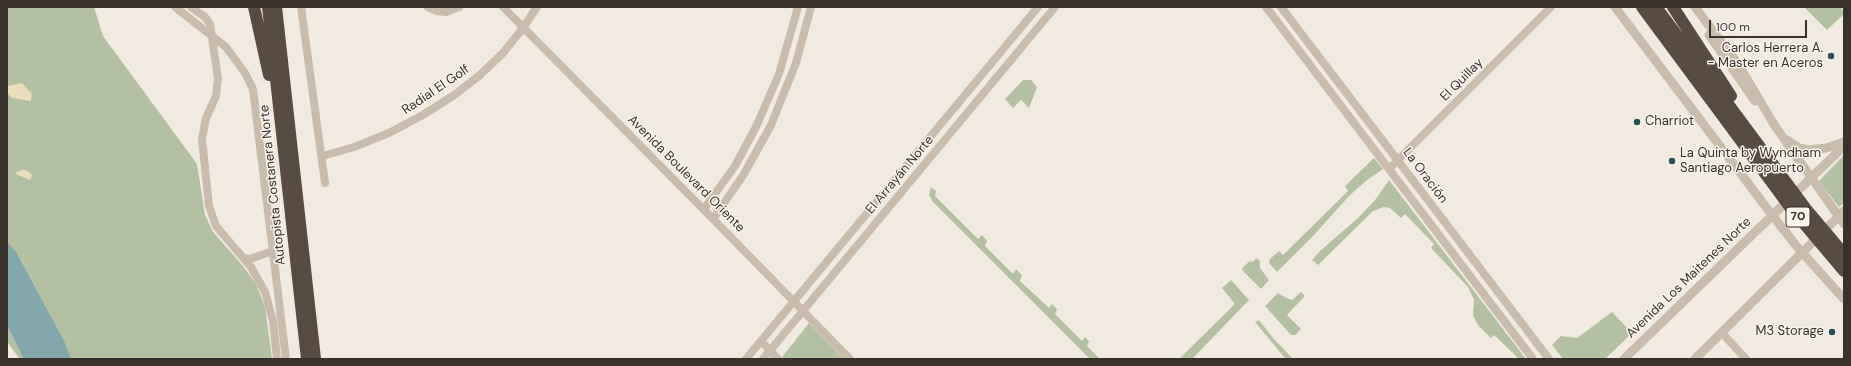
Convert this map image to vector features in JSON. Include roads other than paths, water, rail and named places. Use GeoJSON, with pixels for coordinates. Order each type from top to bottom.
{"type":"FeatureCollection","features":[{"type":"Feature","properties":{"kind":"highway"},"geometry":{"type":"LineString","coordinates":[[254,7],[268,72],[279,113]]}},
{"type":"Feature","properties":{"kind":"highway","name":"Autopista Costanera Norte"},"geometry":{"type":"LineString","coordinates":[[268,7],[307,359]]}},
{"type":"Feature","properties":{"kind":"highway","name":"Autopista Costanera Norte"},"geometry":{"type":"LineString","coordinates":[[276,7],[315,359]]}},
{"type":"Feature","properties":{"kind":"highway","name":"70"},"geometry":{"type":"LineString","coordinates":[[1642,7],[1780,184],[1844,271]]}},
{"type":"Feature","properties":{"kind":"highway","name":"70"},"geometry":{"type":"LineString","coordinates":[[1656,7],[1760,148],[1780,184]]}},
{"type":"Feature","properties":{"kind":"highway"},"geometry":{"type":"LineString","coordinates":[[1673,7],[1697,41],[1743,115],[1760,148]]}},
{"type":"Feature","properties":{"kind":"highway"},"geometry":{"type":"LineString","coordinates":[[1827,247],[1844,280]]}},
{"type":"Feature","properties":{"kind":"highway","name":"70"},"geometry":{"type":"LineString","coordinates":[[1827,247],[1844,254]]}},
{"type":"Feature","properties":{"kind":"street"},"geometry":{"type":"LineString","coordinates":[[175,7],[226,47],[245,73],[253,89],[286,359]]}},
{"type":"Feature","properties":{"kind":"street"},"geometry":{"type":"LineString","coordinates":[[192,7],[209,21],[213,36],[218,79],[216,96],[206,118],[202,139],[208,202],[216,226],[244,258],[261,283],[269,302],[278,359]]}},
{"type":"Feature","properties":{"kind":"street"},"geometry":{"type":"LineString","coordinates":[[301,7],[325,183]]}},
{"type":"Feature","properties":{"kind":"street"},"geometry":{"type":"LineString","coordinates":[[428,7],[437,11],[446,12],[459,7]]}},
{"type":"Feature","properties":{"kind":"street","name":"Avenida Boulevard Oriente"},"geometry":{"type":"LineString","coordinates":[[503,7],[713,218],[850,359]]}},
{"type":"Feature","properties":{"kind":"street","name":"Radial El Golf"},"geometry":{"type":"LineString","coordinates":[[322,156],[354,147],[383,136],[437,107],[488,68],[503,53],[523,28],[537,7]]}},
{"type":"Feature","properties":{"kind":"street"},"geometry":{"type":"LineString","coordinates":[[704,209],[735,166],[756,127],[779,74],[798,7]]}},
{"type":"Feature","properties":{"kind":"street"},"geometry":{"type":"LineString","coordinates":[[713,218],[754,157],[778,110],[796,63],[811,7]]}},
{"type":"Feature","properties":{"kind":"street","name":"El Arrayán Norte"},"geometry":{"type":"LineString","coordinates":[[763,359],[1055,7]]}},
{"type":"Feature","properties":{"kind":"street","name":"La Oración"},"geometry":{"type":"LineString","coordinates":[[1266,7],[1533,359]]}},
{"type":"Feature","properties":{"kind":"street","name":"La Oración"},"geometry":{"type":"LineString","coordinates":[[1281,7],[1549,359]]}},
{"type":"Feature","properties":{"kind":"street","name":"El Quillay"},"geometry":{"type":"LineString","coordinates":[[1389,169],[1551,7]]}},
{"type":"Feature","properties":{"kind":"street"},"geometry":{"type":"LineString","coordinates":[[1615,7],[1772,215],[1844,299]]}},
{"type":"Feature","properties":{"kind":"street"},"geometry":{"type":"LineString","coordinates":[[1694,7],[1723,56],[1775,126],[1811,178],[1842,217],[1803,253],[1696,359]]}},
{"type":"Feature","properties":{"kind":"street"},"geometry":{"type":"LineString","coordinates":[[1034,8],[1044,20]]}},
{"type":"Feature","properties":{"kind":"street","name":"El Arrayán Norte"},"geometry":{"type":"LineString","coordinates":[[746,359],[1034,8]]}},
{"type":"Feature","properties":{"kind":"street"},"geometry":{"type":"LineString","coordinates":[[1782,137],[1799,148],[1809,150],[1826,148],[1844,142]]}},
{"type":"Feature","properties":{"kind":"street","name":"Avenida Los Maitenes Norte"},"geometry":{"type":"LineString","coordinates":[[1624,359],[1844,146]]}},
{"type":"Feature","properties":{"kind":"street"},"geometry":{"type":"LineString","coordinates":[[244,258],[250,259],[274,251]]}},
{"type":"Feature","properties":{"kind":"street"},"geometry":{"type":"LineString","coordinates":[[1722,333],[1746,359]]}},
{"type":"Feature","properties":{"kind":"street"},"geometry":{"type":"LineString","coordinates":[[761,341],[778,359]]}},
{"type":"Feature","properties":{"kind":"water"},"geometry":{"type":"Polygon","coordinates":[[[7,242],[16,252],[64,341],[71,359],[24,359],[7,325],[7,242]]]}},
{"type":"Feature","properties":{"kind":"place","name":"Carlos Herrera A. - Master en Aceros"},"geometry":{"type":"Point","coordinates":[1831,56]}},
{"type":"Feature","properties":{"kind":"place","name":"Charriot"},"geometry":{"type":"Point","coordinates":[1637,122]}},
{"type":"Feature","properties":{"kind":"place","name":"La Quinta by Wyndham Santiago Aeropuerto"},"geometry":{"type":"Point","coordinates":[1672,161]}},
{"type":"Feature","properties":{"kind":"place","name":"M3 Storage"},"geometry":{"type":"Point","coordinates":[1832,332]}}]}
